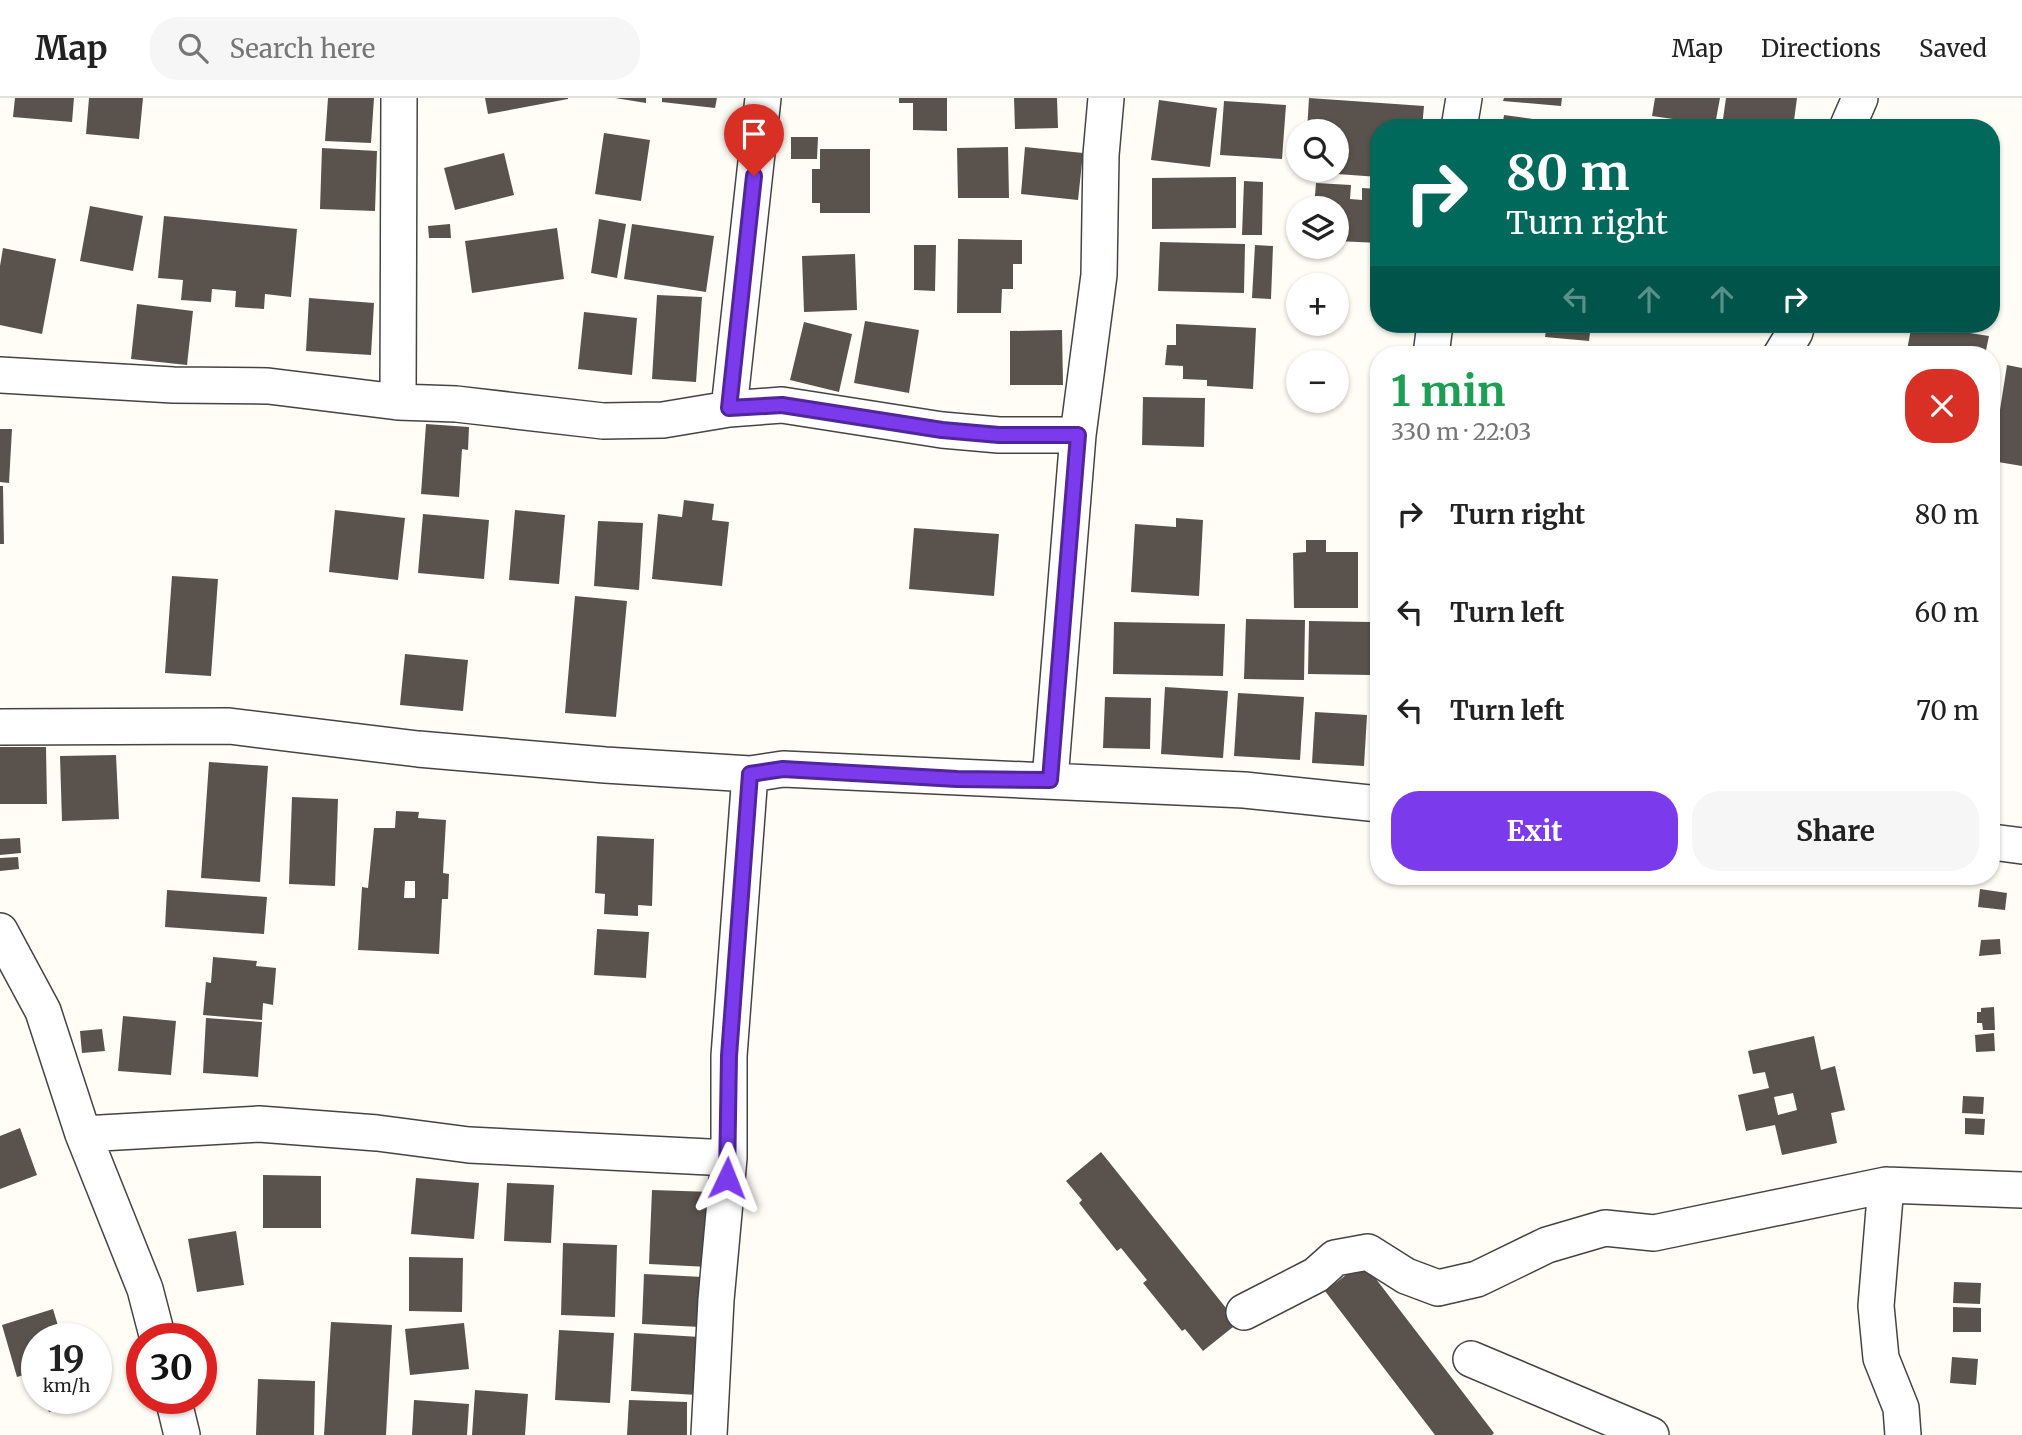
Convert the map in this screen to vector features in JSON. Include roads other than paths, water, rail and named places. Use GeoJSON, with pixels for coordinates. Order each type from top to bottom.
{"type":"FeatureCollection","features":[{"type":"Feature","properties":{"kind":"street"},"geometry":{"type":"LineString","coordinates":[[398,98],[398,402]]}},
{"type":"Feature","properties":{"kind":"street"},"geometry":{"type":"LineString","coordinates":[[729,408],[763,98]]}},
{"type":"Feature","properties":{"kind":"street"},"geometry":{"type":"LineString","coordinates":[[1050,780],[1078,435],[1099,275],[1101,155],[1106,98]]}},
{"type":"Feature","properties":{"kind":"street"},"geometry":{"type":"LineString","coordinates":[[1460,119],[1464,98]]}},
{"type":"Feature","properties":{"kind":"street"},"geometry":{"type":"LineString","coordinates":[[1851,119],[1860,98]]}},
{"type":"Feature","properties":{"kind":"street"},"geometry":{"type":"LineString","coordinates":[[0,375],[173,385],[268,386],[398,402],[456,404],[603,421],[663,420],[729,408],[782,405],[942,430],[999,435],[1078,435]]}},
{"type":"Feature","properties":{"kind":"street"},"geometry":{"type":"LineString","coordinates":[[0,727],[229,726],[418,749],[750,774],[783,769],[957,779],[1050,780],[1244,790],[1370,803]]}},
{"type":"Feature","properties":{"kind":"street"},"geometry":{"type":"LineString","coordinates":[[709,1435],[716,1300],[729,1158],[729,1056],[750,774]]}},
{"type":"Feature","properties":{"kind":"street"},"geometry":{"type":"LineString","coordinates":[[2000,843],[2022,846]]}},
{"type":"Feature","properties":{"kind":"street"},"geometry":{"type":"LineString","coordinates":[[0,931],[43,1011],[83,1133],[145,1289],[154,1323]]}},
{"type":"Feature","properties":{"kind":"street"},"geometry":{"type":"LineString","coordinates":[[83,1133],[258,1124],[377,1133],[470,1145],[729,1158]]}},
{"type":"Feature","properties":{"kind":"street"},"geometry":{"type":"LineString","coordinates":[[1244,1312],[1316,1275],[1335,1258],[1368,1252],[1406,1276],[1438,1288],[1477,1279],[1547,1245],[1605,1228],[1654,1233],[1886,1185],[2022,1190]]}},
{"type":"Feature","properties":{"kind":"street"},"geometry":{"type":"LineString","coordinates":[[1886,1185],[1875,1306],[1881,1358],[1901,1408],[1903,1435]]}},
{"type":"Feature","properties":{"kind":"street"},"geometry":{"type":"LineString","coordinates":[[1471,1359],[1651,1435]]}},
{"type":"Feature","properties":{"kind":"street"},"geometry":{"type":"LineString","coordinates":[[177,1414],[182,1435]]}}]}
